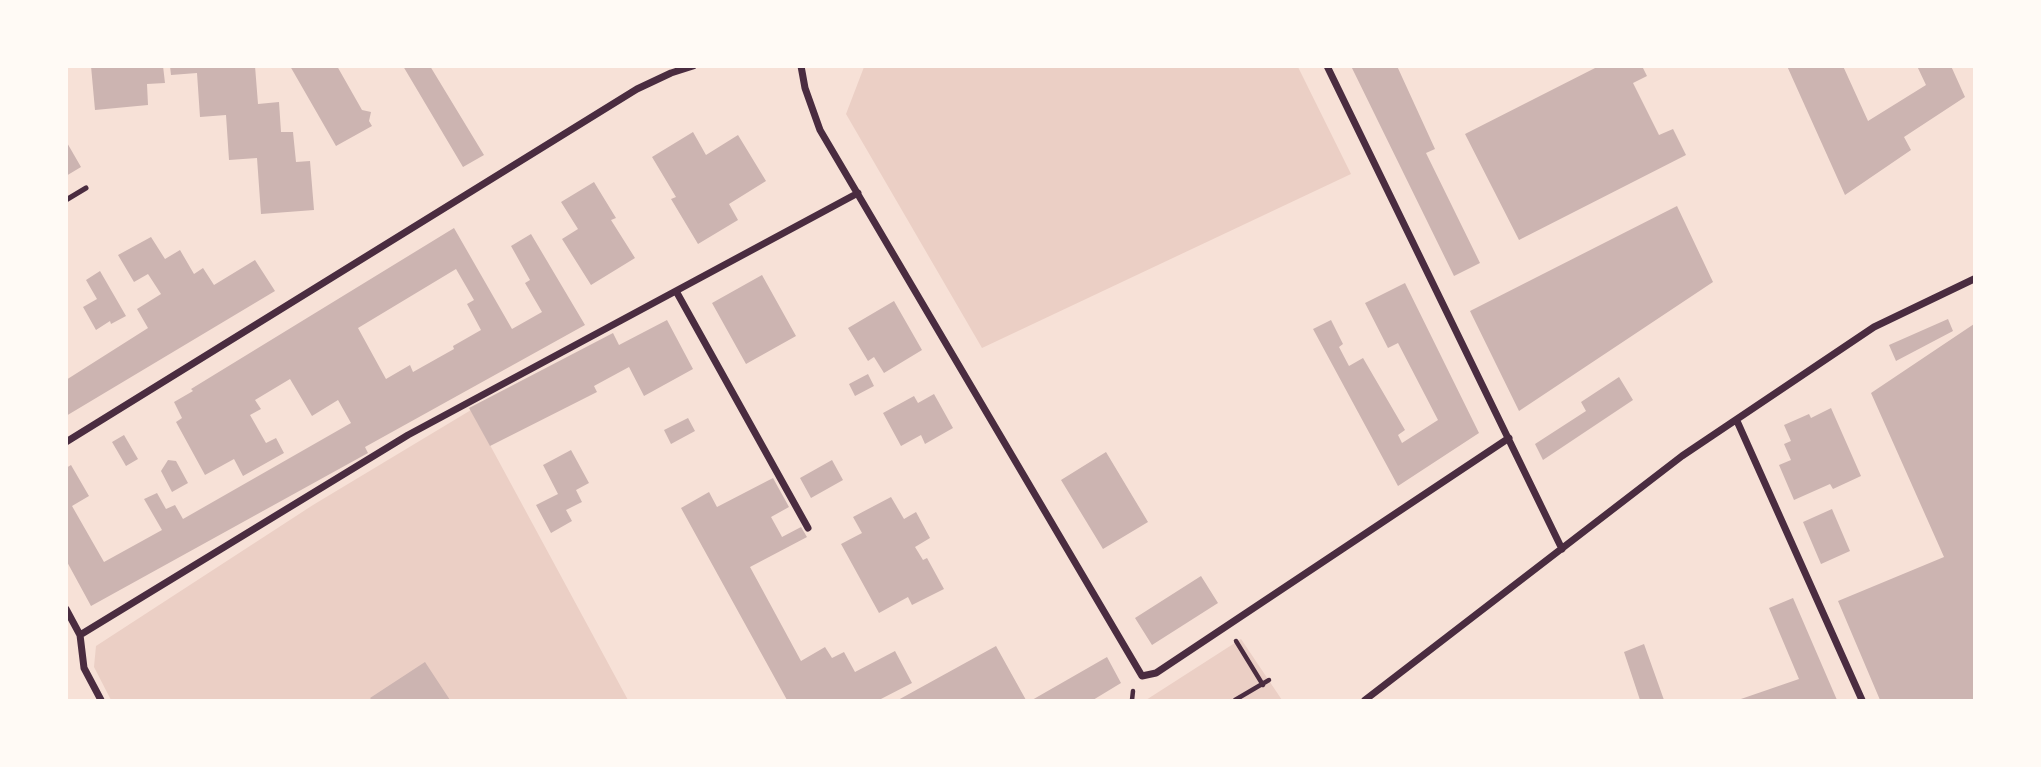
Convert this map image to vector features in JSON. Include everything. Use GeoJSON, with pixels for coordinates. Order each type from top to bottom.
{"type":"FeatureCollection","features":[{"type":"Feature","properties":{"kind":"street"},"geometry":{"type":"LineString","coordinates":[[66,442],[637,89],[694,66]]}},
{"type":"Feature","properties":{"kind":"street"},"geometry":{"type":"LineString","coordinates":[[801,66],[805,88],[820,130],[1142,676],[1156,673],[1509,438]]}},
{"type":"Feature","properties":{"kind":"street"},"geometry":{"type":"LineString","coordinates":[[1326,66],[1562,549]]}},
{"type":"Feature","properties":{"kind":"street"},"geometry":{"type":"LineString","coordinates":[[80,635],[408,435],[858,193]]}},
{"type":"Feature","properties":{"kind":"street"},"geometry":{"type":"LineString","coordinates":[[1365,701],[1682,457],[1874,327],[1975,279]]}},
{"type":"Feature","properties":{"kind":"street"},"geometry":{"type":"LineString","coordinates":[[676,291],[808,528]]}},
{"type":"Feature","properties":{"kind":"street"},"geometry":{"type":"LineString","coordinates":[[1737,421],[1862,701]]}},
{"type":"Feature","properties":{"kind":"street"},"geometry":{"type":"LineString","coordinates":[[66,609],[80,635],[84,668],[101,701]]}},
{"type":"Feature","properties":{"kind":"lane"},"geometry":{"type":"LineString","coordinates":[[66,200],[86,188]]}},
{"type":"Feature","properties":{"kind":"path"},"geometry":{"type":"LineString","coordinates":[[1234,637],[1263,685]]}},
{"type":"Feature","properties":{"kind":"path"},"geometry":{"type":"LineString","coordinates":[[1235,701],[1269,680]]}},
{"type":"Feature","properties":{"kind":"path"},"geometry":{"type":"LineString","coordinates":[[1132,701],[1133,690]]}},
{"type":"Feature","properties":{"kind":"shaded area"},"geometry":{"type":"Polygon","coordinates":[[[864,67],[1298,67],[1351,174],[982,348],[846,114],[864,67]]]}},
{"type":"Feature","properties":{"kind":"shaded area"},"geometry":{"type":"Polygon","coordinates":[[[471,410],[628,700],[111,700],[94,667],[96,646],[313,505],[471,410]]]}},
{"type":"Feature","properties":{"kind":"shaded area"},"geometry":{"type":"Polygon","coordinates":[[[1241,639],[1282,700],[1146,700],[1241,639]]]}},
{"type":"Feature","properties":{"kind":"building"},"geometry":{"type":"Polygon","coordinates":[[[91,66],[163,66],[165,83],[147,84],[148,105],[95,110],[91,66]]]}},
{"type":"Feature","properties":{"kind":"building"},"geometry":{"type":"Polygon","coordinates":[[[170,66],[255,66],[258,104],[279,102],[281,132],[293,132],[296,162],[310,161],[314,210],[261,214],[257,158],[229,160],[226,115],[200,117],[197,73],[171,75],[170,66]]]}},
{"type":"Feature","properties":{"kind":"building"},"geometry":{"type":"Polygon","coordinates":[[[290,66],[337,66],[362,110],[371,112],[369,121],[372,126],[336,146],[290,66]]]}},
{"type":"Feature","properties":{"kind":"building"},"geometry":{"type":"Polygon","coordinates":[[[403,66],[430,66],[484,155],[463,167],[403,66]]]}},
{"type":"Feature","properties":{"kind":"building"},"geometry":{"type":"Polygon","coordinates":[[[1351,66],[1397,66],[1435,149],[1426,153],[1480,263],[1454,276],[1351,66]]]}},
{"type":"Feature","properties":{"kind":"building"},"geometry":{"type":"Polygon","coordinates":[[[1599,66],[1642,66],[1647,76],[1633,83],[1659,135],[1673,129],[1686,155],[1519,240],[1465,134],[1599,66]]]}},
{"type":"Feature","properties":{"kind":"building"},"geometry":{"type":"Polygon","coordinates":[[[1787,66],[1843,66],[1868,121],[1926,85],[1917,66],[1951,66],[1965,97],[1904,137],[1911,150],[1845,195],[1787,66]]]}},
{"type":"Feature","properties":{"kind":"building"},"geometry":{"type":"Polygon","coordinates":[[[693,132],[706,155],[738,135],[766,181],[729,204],[738,220],[698,244],[671,199],[676,197],[652,157],[693,132]]]}},
{"type":"Feature","properties":{"kind":"building"},"geometry":{"type":"Polygon","coordinates":[[[66,141],[81,167],[66,176],[66,141]]]}},
{"type":"Feature","properties":{"kind":"building"},"geometry":{"type":"Polygon","coordinates":[[[594,182],[616,218],[611,220],[635,258],[591,285],[562,239],[578,229],[561,202],[594,182]]]}},
{"type":"Feature","properties":{"kind":"building"},"geometry":{"type":"Polygon","coordinates":[[[1677,206],[1713,282],[1519,411],[1470,311],[1677,206]]]}},
{"type":"Feature","properties":{"kind":"building"},"geometry":{"type":"Polygon","coordinates":[[[454,228],[512,329],[542,312],[525,283],[530,280],[511,246],[531,234],[585,325],[365,447],[368,453],[91,606],[66,560],[66,468],[71,465],[89,496],[72,506],[104,562],[162,530],[144,499],[157,493],[166,509],[175,505],[183,519],[351,423],[338,400],[312,416],[290,379],[255,400],[261,409],[250,415],[266,443],[276,438],[284,453],[243,476],[234,459],[205,475],[176,422],[182,418],[174,402],[193,391],[191,389],[454,228]],[[456,269],[358,328],[386,379],[410,365],[413,372],[481,330],[467,304],[474,300],[456,269]]]}},
{"type":"Feature","properties":{"kind":"building"},"geometry":{"type":"Polygon","coordinates":[[[151,237],[165,259],[180,250],[194,274],[203,268],[214,285],[255,260],[275,291],[66,416],[66,380],[148,328],[137,309],[161,294],[148,274],[134,282],[118,255],[151,237]]]}},
{"type":"Feature","properties":{"kind":"building"},"geometry":{"type":"Polygon","coordinates":[[[100,271],[126,316],[111,324],[110,321],[96,330],[83,307],[97,299],[86,280],[100,271]]]}},
{"type":"Feature","properties":{"kind":"building"},"geometry":{"type":"Polygon","coordinates":[[[762,275],[796,336],[746,364],[712,303],[762,275]]]}},
{"type":"Feature","properties":{"kind":"building"},"geometry":{"type":"Polygon","coordinates":[[[1405,283],[1479,433],[1398,486],[1313,329],[1331,320],[1343,344],[1339,347],[1349,366],[1363,358],[1405,430],[1398,435],[1402,443],[1438,420],[1398,343],[1388,348],[1365,303],[1405,283]]]}},
{"type":"Feature","properties":{"kind":"building"},"geometry":{"type":"Polygon","coordinates":[[[894,301],[922,350],[884,373],[874,357],[868,361],[848,328],[894,301]]]}},
{"type":"Feature","properties":{"kind":"building"},"geometry":{"type":"Polygon","coordinates":[[[1948,319],[1953,331],[1896,361],[1889,345],[1948,319]]]}},
{"type":"Feature","properties":{"kind":"building"},"geometry":{"type":"Polygon","coordinates":[[[667,320],[693,369],[644,396],[629,367],[594,386],[597,392],[490,446],[469,408],[613,333],[619,345],[667,320]]]}},
{"type":"Feature","properties":{"kind":"building"},"geometry":{"type":"Polygon","coordinates":[[[1974,324],[1974,700],[1880,700],[1838,601],[1944,557],[1871,393],[1974,324]]]}},
{"type":"Feature","properties":{"kind":"building"},"geometry":{"type":"Polygon","coordinates":[[[868,374],[874,386],[855,396],[849,384],[868,374]]]}},
{"type":"Feature","properties":{"kind":"building"},"geometry":{"type":"Polygon","coordinates":[[[1619,377],[1633,400],[1543,460],[1535,444],[1586,411],[1581,402],[1619,377]]]}},
{"type":"Feature","properties":{"kind":"building"},"geometry":{"type":"Polygon","coordinates":[[[934,394],[953,428],[925,444],[921,435],[901,446],[883,413],[914,396],[918,403],[934,394]]]}},
{"type":"Feature","properties":{"kind":"building"},"geometry":{"type":"Polygon","coordinates":[[[1831,408],[1861,476],[1833,489],[1830,484],[1794,500],[1779,465],[1791,460],[1784,444],[1791,441],[1784,425],[1809,414],[1811,418],[1831,408]]]}},
{"type":"Feature","properties":{"kind":"building"},"geometry":{"type":"Polygon","coordinates":[[[688,418],[695,431],[671,444],[664,430],[688,418]]]}},
{"type":"Feature","properties":{"kind":"building"},"geometry":{"type":"Polygon","coordinates":[[[124,435],[138,459],[126,466],[112,442],[124,435]]]}},
{"type":"Feature","properties":{"kind":"building"},"geometry":{"type":"Polygon","coordinates":[[[571,450],[589,483],[576,490],[582,502],[566,510],[572,521],[551,533],[536,505],[558,494],[543,465],[571,450]]]}},
{"type":"Feature","properties":{"kind":"building"},"geometry":{"type":"Polygon","coordinates":[[[1106,452],[1148,522],[1103,549],[1061,480],[1106,452]]]}},
{"type":"Feature","properties":{"kind":"building"},"geometry":{"type":"Polygon","coordinates":[[[168,460],[176,461],[188,483],[172,492],[161,471],[168,460]]]}},
{"type":"Feature","properties":{"kind":"building"},"geometry":{"type":"Polygon","coordinates":[[[832,460],[843,480],[811,498],[800,478],[832,460]]]}},
{"type":"Feature","properties":{"kind":"building"},"geometry":{"type":"Polygon","coordinates":[[[773,478],[789,507],[771,517],[782,537],[801,527],[807,537],[750,567],[801,661],[825,647],[832,658],[844,652],[855,672],[895,651],[912,683],[879,700],[787,700],[681,508],[709,492],[717,507],[773,478]]]}},
{"type":"Feature","properties":{"kind":"building"},"geometry":{"type":"Polygon","coordinates":[[[891,497],[904,519],[916,512],[930,538],[915,547],[923,560],[927,558],[944,589],[912,605],[908,597],[879,613],[841,544],[862,533],[853,517],[891,497]]]}},
{"type":"Feature","properties":{"kind":"building"},"geometry":{"type":"Polygon","coordinates":[[[1832,509],[1850,551],[1821,564],[1803,522],[1832,509]]]}},
{"type":"Feature","properties":{"kind":"building"},"geometry":{"type":"Polygon","coordinates":[[[1201,576],[1218,603],[1152,645],[1135,618],[1201,576]]]}},
{"type":"Feature","properties":{"kind":"building"},"geometry":{"type":"Polygon","coordinates":[[[1793,598],[1837,700],[1738,700],[1799,679],[1769,608],[1793,598]]]}},
{"type":"Feature","properties":{"kind":"building"},"geometry":{"type":"Polygon","coordinates":[[[1644,644],[1664,700],[1640,700],[1624,652],[1644,644]]]}},
{"type":"Feature","properties":{"kind":"building"},"geometry":{"type":"Polygon","coordinates":[[[996,646],[1026,700],[898,700],[996,646]]]}},
{"type":"Feature","properties":{"kind":"building"},"geometry":{"type":"Polygon","coordinates":[[[1107,657],[1121,683],[1093,700],[1032,700],[1107,657]]]}},
{"type":"Feature","properties":{"kind":"building"},"geometry":{"type":"Polygon","coordinates":[[[425,662],[450,700],[370,698],[425,662]]]}}]}
